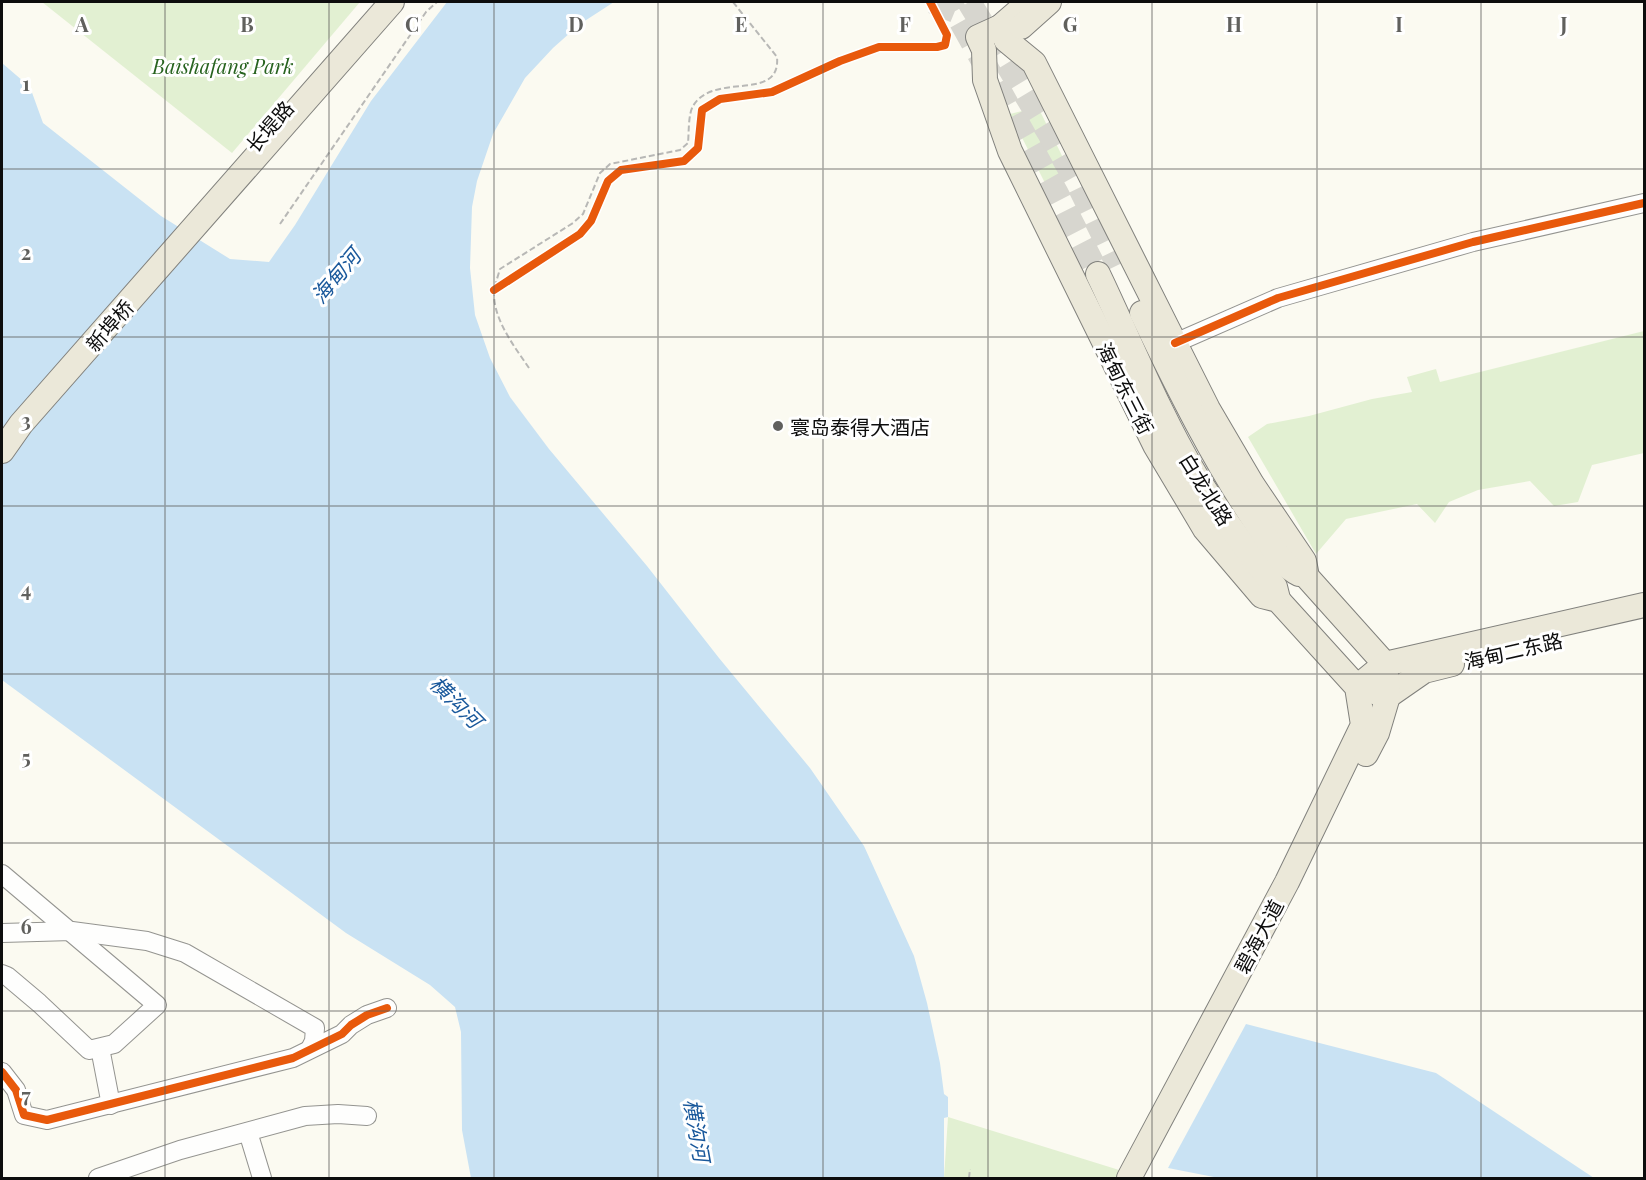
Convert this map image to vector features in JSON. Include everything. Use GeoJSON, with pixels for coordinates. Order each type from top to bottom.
{"type":"FeatureCollection","features":[{"type":"Feature","properties":{"kind":"main road","name":"长堤路"},"geometry":{"type":"LineString","coordinates":[[213,197],[374,2]]}},
{"type":"Feature","properties":{"kind":"main road"},"geometry":{"type":"LineString","coordinates":[[213,197],[392,2]]}},
{"type":"Feature","properties":{"kind":"main road"},"geometry":{"type":"LineString","coordinates":[[992,39],[1029,2]]}},
{"type":"Feature","properties":{"kind":"main road"},"geometry":{"type":"LineString","coordinates":[[992,39],[1049,2]]}},
{"type":"Feature","properties":{"kind":"main road"},"geometry":{"type":"LineString","coordinates":[[992,39],[1034,63],[1227,444],[1304,561],[1307,577],[1384,664],[1388,696],[1357,687]]}},
{"type":"Feature","properties":{"kind":"main road","name":"海甸东三街"},"geometry":{"type":"LineString","coordinates":[[992,39],[985,80],[1010,151],[1155,445],[1201,525],[1262,596],[1278,600],[1357,687]]}},
{"type":"Feature","properties":{"kind":"main road","name":"新埠桥"},"geometry":{"type":"LineString","coordinates":[[2,428],[213,197]]}},
{"type":"Feature","properties":{"kind":"main road","name":"新埠桥"},"geometry":{"type":"LineString","coordinates":[[2,451],[21,424],[213,197]]}},
{"type":"Feature","properties":{"kind":"main road","name":"白龙北路"},"geometry":{"type":"LineString","coordinates":[[1278,600],[1275,588],[1223,517],[1195,473],[1166,417],[1108,270],[1223,473],[1263,534],[1292,571],[1307,577]]}},
{"type":"Feature","properties":{"kind":"main road","name":"海甸二东路"},"geometry":{"type":"LineString","coordinates":[[1384,664],[1644,604]]}},
{"type":"Feature","properties":{"kind":"main road","name":"海甸二东路"},"geometry":{"type":"LineString","coordinates":[[1388,696],[1424,671],[1644,620]]}},
{"type":"Feature","properties":{"kind":"main road"},"geometry":{"type":"LineString","coordinates":[[1357,687],[1384,664]]}},
{"type":"Feature","properties":{"kind":"main road","name":"碧海大道"},"geometry":{"type":"LineString","coordinates":[[1129,1179],[1287,882],[1363,725],[1357,687]]}},
{"type":"Feature","properties":{"kind":"main road","name":"碧海大道"},"geometry":{"type":"LineString","coordinates":[[1138,1179],[1377,733],[1388,696]]}},
{"type":"Feature","properties":{"kind":"street"},"geometry":{"type":"LineString","coordinates":[[1175,343],[1278,298],[1473,242],[1644,203]]}},
{"type":"Feature","properties":{"kind":"street"},"geometry":{"type":"LineString","coordinates":[[2,874],[157,1005],[114,1044],[89,1050],[39,1003],[2,974]]}},
{"type":"Feature","properties":{"kind":"street"},"geometry":{"type":"LineString","coordinates":[[2,933],[72,931],[147,940],[185,953],[315,1028],[315,1041],[310,1049]]}},
{"type":"Feature","properties":{"kind":"street"},"geometry":{"type":"LineString","coordinates":[[2,1072],[16,1090],[24,1115],[47,1120],[293,1058],[342,1035],[351,1025],[367,1015],[387,1008]]}},
{"type":"Feature","properties":{"kind":"street"},"geometry":{"type":"LineString","coordinates":[[100,1048],[111,1105]]}},
{"type":"Feature","properties":{"kind":"street"},"geometry":{"type":"LineString","coordinates":[[98,1179],[180,1150],[305,1116],[338,1114],[367,1116]]}},
{"type":"Feature","properties":{"kind":"street"},"geometry":{"type":"LineString","coordinates":[[248,1132],[262,1179]]}},
{"type":"Feature","properties":{"kind":"path"},"geometry":{"type":"LineString","coordinates":[[280,224],[426,12],[437,2]]}},
{"type":"Feature","properties":{"kind":"path"},"geometry":{"type":"LineString","coordinates":[[529,368],[509,339],[496,309],[494,290],[500,269],[573,223],[583,214],[600,173],[610,164],[680,150],[688,143],[692,107],[703,95],[717,88],[759,83],[772,78],[778,68],[777,57],[734,2]]}},
{"type":"Feature","properties":{"kind":"path"},"geometry":{"type":"LineString","coordinates":[[621,170],[631,169]]}},
{"type":"Feature","properties":{"kind":"path"},"geometry":{"type":"LineString","coordinates":[[494,290],[504,284]]}},
{"type":"Feature","properties":{"kind":"path"},"geometry":{"type":"LineString","coordinates":[[969,1179],[970,1169]]}},
{"type":"Feature","properties":{"kind":"green space","name":"Baishafang Park"},"geometry":{"type":"Polygon","coordinates":[[[42,2],[360,2],[232,153],[42,2]]]}},
{"type":"Feature","properties":{"kind":"green space"},"geometry":{"type":"Polygon","coordinates":[[[1038,107],[1072,176],[1047,187],[1010,114],[1038,107]]]}},
{"type":"Feature","properties":{"kind":"green space"},"geometry":{"type":"Polygon","coordinates":[[[1644,331],[1644,453],[1592,465],[1578,502],[1554,506],[1530,481],[1478,490],[1449,502],[1435,523],[1417,504],[1346,519],[1316,554],[1248,437],[1267,424],[1412,392],[1407,377],[1436,369],[1440,382],[1644,331]]]}},
{"type":"Feature","properties":{"kind":"green space"},"geometry":{"type":"Polygon","coordinates":[[[948,1117],[1132,1174],[1129,1178],[944,1178],[948,1117]]]}},
{"type":"Feature","properties":{"kind":"water"},"geometry":{"type":"Polygon","coordinates":[[[447,2],[614,2],[580,24],[525,78],[493,134],[477,181],[472,207],[470,268],[475,315],[490,358],[510,397],[549,449],[810,768],[864,846],[914,956],[927,1003],[944,1094],[948,1097],[948,1117],[944,1118],[944,1178],[471,1178],[462,1130],[461,1032],[455,1007],[430,985],[346,933],[2,680],[2,63],[30,87],[43,123],[161,216],[230,259],[269,262],[295,225],[371,101],[447,2]]]}},
{"type":"Feature","properties":{"kind":"water"},"geometry":{"type":"Polygon","coordinates":[[[1246,1024],[1436,1073],[1594,1178],[1219,1178],[1168,1168],[1246,1024]]]}},
{"type":"Feature","properties":{"kind":"tunnel"},"geometry":{"type":"LineString","coordinates":[[933,2],[955,11],[1056,192],[1098,274]]}},
{"type":"Feature","properties":{"kind":"tunnel"},"geometry":{"type":"LineString","coordinates":[[969,2],[1077,182],[1118,265]]}},
{"type":"Feature","properties":{"kind":"cycle path"},"geometry":{"type":"LineString","coordinates":[[494,290],[580,234],[591,221],[608,181],[621,170],[684,161],[698,148],[702,110],[720,99],[772,92],[840,61],[879,47],[945,45],[947,35],[930,2]]}},
{"type":"Feature","properties":{"kind":"cycle path"},"geometry":{"type":"LineString","coordinates":[[1175,343],[1278,298],[1473,242],[1644,203]]}},
{"type":"Feature","properties":{"kind":"cycle path"},"geometry":{"type":"LineString","coordinates":[[2,1072],[16,1090],[24,1115],[47,1120],[293,1058],[342,1034],[367,1015],[387,1008]]}},
{"type":"Feature","properties":{"kind":"place","name":"寰岛泰得大酒店"},"geometry":{"type":"Point","coordinates":[778,426]}},
{"type":"Feature","properties":{"kind":"water label","name":"海甸河"},"geometry":{"type":"Point","coordinates":[335,275]}},
{"type":"Feature","properties":{"kind":"water label","name":"横沟河"},"geometry":{"type":"Point","coordinates":[457,701]}},
{"type":"Feature","properties":{"kind":"water label","name":"横沟河"},"geometry":{"type":"Point","coordinates":[698,1130]}}]}
